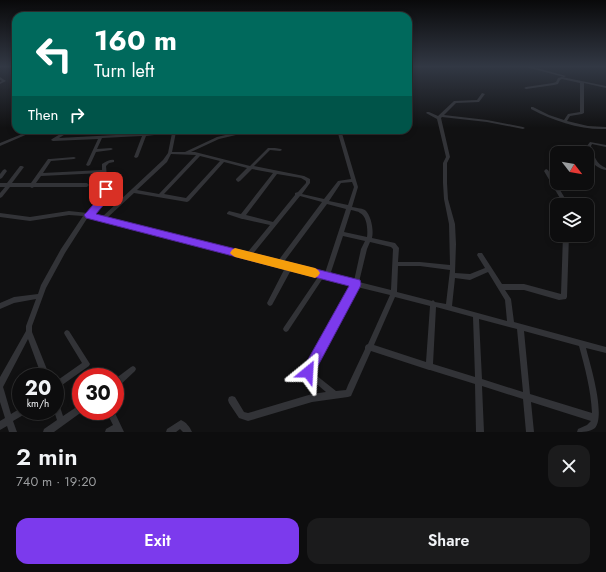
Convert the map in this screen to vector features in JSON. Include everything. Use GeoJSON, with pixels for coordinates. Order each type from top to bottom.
{"type":"FeatureCollection","features":[{"type":"Feature","properties":{"kind":"street"},"geometry":{"type":"LineString","coordinates":[[526,88],[532,87]]}},
{"type":"Feature","properties":{"kind":"street"},"geometry":{"type":"LineString","coordinates":[[566,121],[569,115],[582,113],[582,87]]}},
{"type":"Feature","properties":{"kind":"street"},"geometry":{"type":"LineString","coordinates":[[440,117],[455,102],[478,101],[482,94]]}},
{"type":"Feature","properties":{"kind":"street"},"geometry":{"type":"LineString","coordinates":[[532,108],[543,114],[566,121],[592,128],[606,128]]}},
{"type":"Feature","properties":{"kind":"street"},"geometry":{"type":"LineString","coordinates":[[428,113],[440,117],[487,121],[523,128]]}},
{"type":"Feature","properties":{"kind":"street"},"geometry":{"type":"LineString","coordinates":[[440,117],[448,157],[445,163],[445,183],[446,199],[452,224],[453,268],[449,308]]}},
{"type":"Feature","properties":{"kind":"street"},"geometry":{"type":"LineString","coordinates":[[0,145],[26,134]]}},
{"type":"Feature","properties":{"kind":"street"},"geometry":{"type":"LineString","coordinates":[[63,134],[53,140],[144,134],[136,156]]}},
{"type":"Feature","properties":{"kind":"street"},"geometry":{"type":"LineString","coordinates":[[103,219],[165,161],[170,153],[174,134]]}},
{"type":"Feature","properties":{"kind":"street"},"geometry":{"type":"LineString","coordinates":[[188,152],[218,138],[235,134]]}},
{"type":"Feature","properties":{"kind":"street"},"geometry":{"type":"LineString","coordinates":[[286,329],[324,276],[341,233],[356,187],[340,134]]}},
{"type":"Feature","properties":{"kind":"street"},"geometry":{"type":"LineString","coordinates":[[88,165],[101,137]]}},
{"type":"Feature","properties":{"kind":"street"},"geometry":{"type":"LineString","coordinates":[[606,146],[590,143],[589,146],[595,163],[601,168],[606,169]]}},
{"type":"Feature","properties":{"kind":"street"},"geometry":{"type":"LineString","coordinates":[[94,150],[111,149]]}},
{"type":"Feature","properties":{"kind":"street"},"geometry":{"type":"LineString","coordinates":[[238,180],[269,149],[280,150]]}},
{"type":"Feature","properties":{"kind":"street"},"geometry":{"type":"LineString","coordinates":[[170,153],[188,152],[199,154],[223,161],[302,177],[308,180],[308,183],[297,194],[248,256]]}},
{"type":"Feature","properties":{"kind":"street"},"geometry":{"type":"LineString","coordinates":[[160,196],[199,154]]}},
{"type":"Feature","properties":{"kind":"street"},"geometry":{"type":"LineString","coordinates":[[32,186],[50,160],[74,158]]}},
{"type":"Feature","properties":{"kind":"street"},"geometry":{"type":"LineString","coordinates":[[43,368],[29,332],[29,326],[40,296],[63,252],[88,215],[103,200],[106,189],[106,177],[104,171],[106,163],[112,161]]}},
{"type":"Feature","properties":{"kind":"street"},"geometry":{"type":"LineString","coordinates":[[133,191],[187,200],[223,161]]}},
{"type":"Feature","properties":{"kind":"street"},"geometry":{"type":"LineString","coordinates":[[0,196],[22,167]]}},
{"type":"Feature","properties":{"kind":"street"},"geometry":{"type":"LineString","coordinates":[[0,176],[5,171]]}},
{"type":"Feature","properties":{"kind":"street"},"geometry":{"type":"LineString","coordinates":[[40,175],[104,171]]}},
{"type":"Feature","properties":{"kind":"street"},"geometry":{"type":"LineString","coordinates":[[242,217],[276,172]]}},
{"type":"Feature","properties":{"kind":"street"},"geometry":{"type":"LineString","coordinates":[[546,172],[563,198]]}},
{"type":"Feature","properties":{"kind":"street"},"geometry":{"type":"LineString","coordinates":[[279,264],[340,182],[354,180]]}},
{"type":"Feature","properties":{"kind":"street"},"geometry":{"type":"LineString","coordinates":[[0,185],[87,185]]}},
{"type":"Feature","properties":{"kind":"street"},"geometry":{"type":"LineString","coordinates":[[297,194],[364,212],[370,232],[364,249],[356,284],[308,372],[334,394]]}},
{"type":"Feature","properties":{"kind":"street"},"geometry":{"type":"LineString","coordinates":[[0,215],[30,219],[69,213],[88,215],[289,266],[606,350]]}},
{"type":"Feature","properties":{"kind":"street"},"geometry":{"type":"LineString","coordinates":[[229,213],[273,224]]}},
{"type":"Feature","properties":{"kind":"street"},"geometry":{"type":"LineString","coordinates":[[232,400],[242,415],[248,417],[312,398],[348,393],[394,294],[396,251],[395,246],[341,233]]}},
{"type":"Feature","properties":{"kind":"street"},"geometry":{"type":"LineString","coordinates":[[501,287],[518,286],[564,297],[566,242]]}},
{"type":"Feature","properties":{"kind":"street"},"geometry":{"type":"LineString","coordinates":[[480,255],[508,299],[511,324]]}},
{"type":"Feature","properties":{"kind":"street"},"geometry":{"type":"LineString","coordinates":[[396,264],[420,264],[453,268]]}},
{"type":"Feature","properties":{"kind":"street"},"geometry":{"type":"LineString","coordinates":[[270,303],[289,266]]}},
{"type":"Feature","properties":{"kind":"street"},"geometry":{"type":"LineString","coordinates":[[452,275],[470,277],[489,269]]}},
{"type":"Feature","properties":{"kind":"street"},"geometry":{"type":"LineString","coordinates":[[0,306],[14,300],[40,296]]}},
{"type":"Feature","properties":{"kind":"street"},"geometry":{"type":"LineString","coordinates":[[429,367],[433,304]]}},
{"type":"Feature","properties":{"kind":"street"},"geometry":{"type":"LineString","coordinates":[[476,315],[480,432]]}},
{"type":"Feature","properties":{"kind":"street"},"geometry":{"type":"LineString","coordinates":[[520,327],[530,432]]}},
{"type":"Feature","properties":{"kind":"street"},"geometry":{"type":"LineString","coordinates":[[0,384],[29,332]]}},
{"type":"Feature","properties":{"kind":"street"},"geometry":{"type":"LineString","coordinates":[[64,380],[88,364],[67,333]]}},
{"type":"Feature","properties":{"kind":"street"},"geometry":{"type":"LineString","coordinates":[[581,343],[593,388],[594,418],[594,424],[581,432]]}},
{"type":"Feature","properties":{"kind":"street"},"geometry":{"type":"LineString","coordinates":[[368,348],[594,418]]}},
{"type":"Feature","properties":{"kind":"street"},"geometry":{"type":"LineString","coordinates":[[124,376],[133,369]]}},
{"type":"Feature","properties":{"kind":"street"},"geometry":{"type":"LineString","coordinates":[[0,390],[13,432]]}},
{"type":"Feature","properties":{"kind":"street"},"geometry":{"type":"LineString","coordinates":[[47,432],[72,414]]}},
{"type":"Feature","properties":{"kind":"street"},"geometry":{"type":"LineString","coordinates":[[0,426],[10,421]]}},
{"type":"Feature","properties":{"kind":"street"},"geometry":{"type":"LineString","coordinates":[[170,432],[182,424],[188,432]]}},
{"type":"Feature","properties":{"kind":"street"},"geometry":{"type":"LineString","coordinates":[[110,432],[118,429]]}},
{"type":"Feature","properties":{"kind":"slow traffic"},"geometry":{"type":"LineString","coordinates":[[235,253],[315,273]]}},
{"type":"Feature","properties":{"kind":"route"},"geometry":{"type":"LineString","coordinates":[[106,189],[103,200],[89,215],[356,284],[308,372]]}}]}
